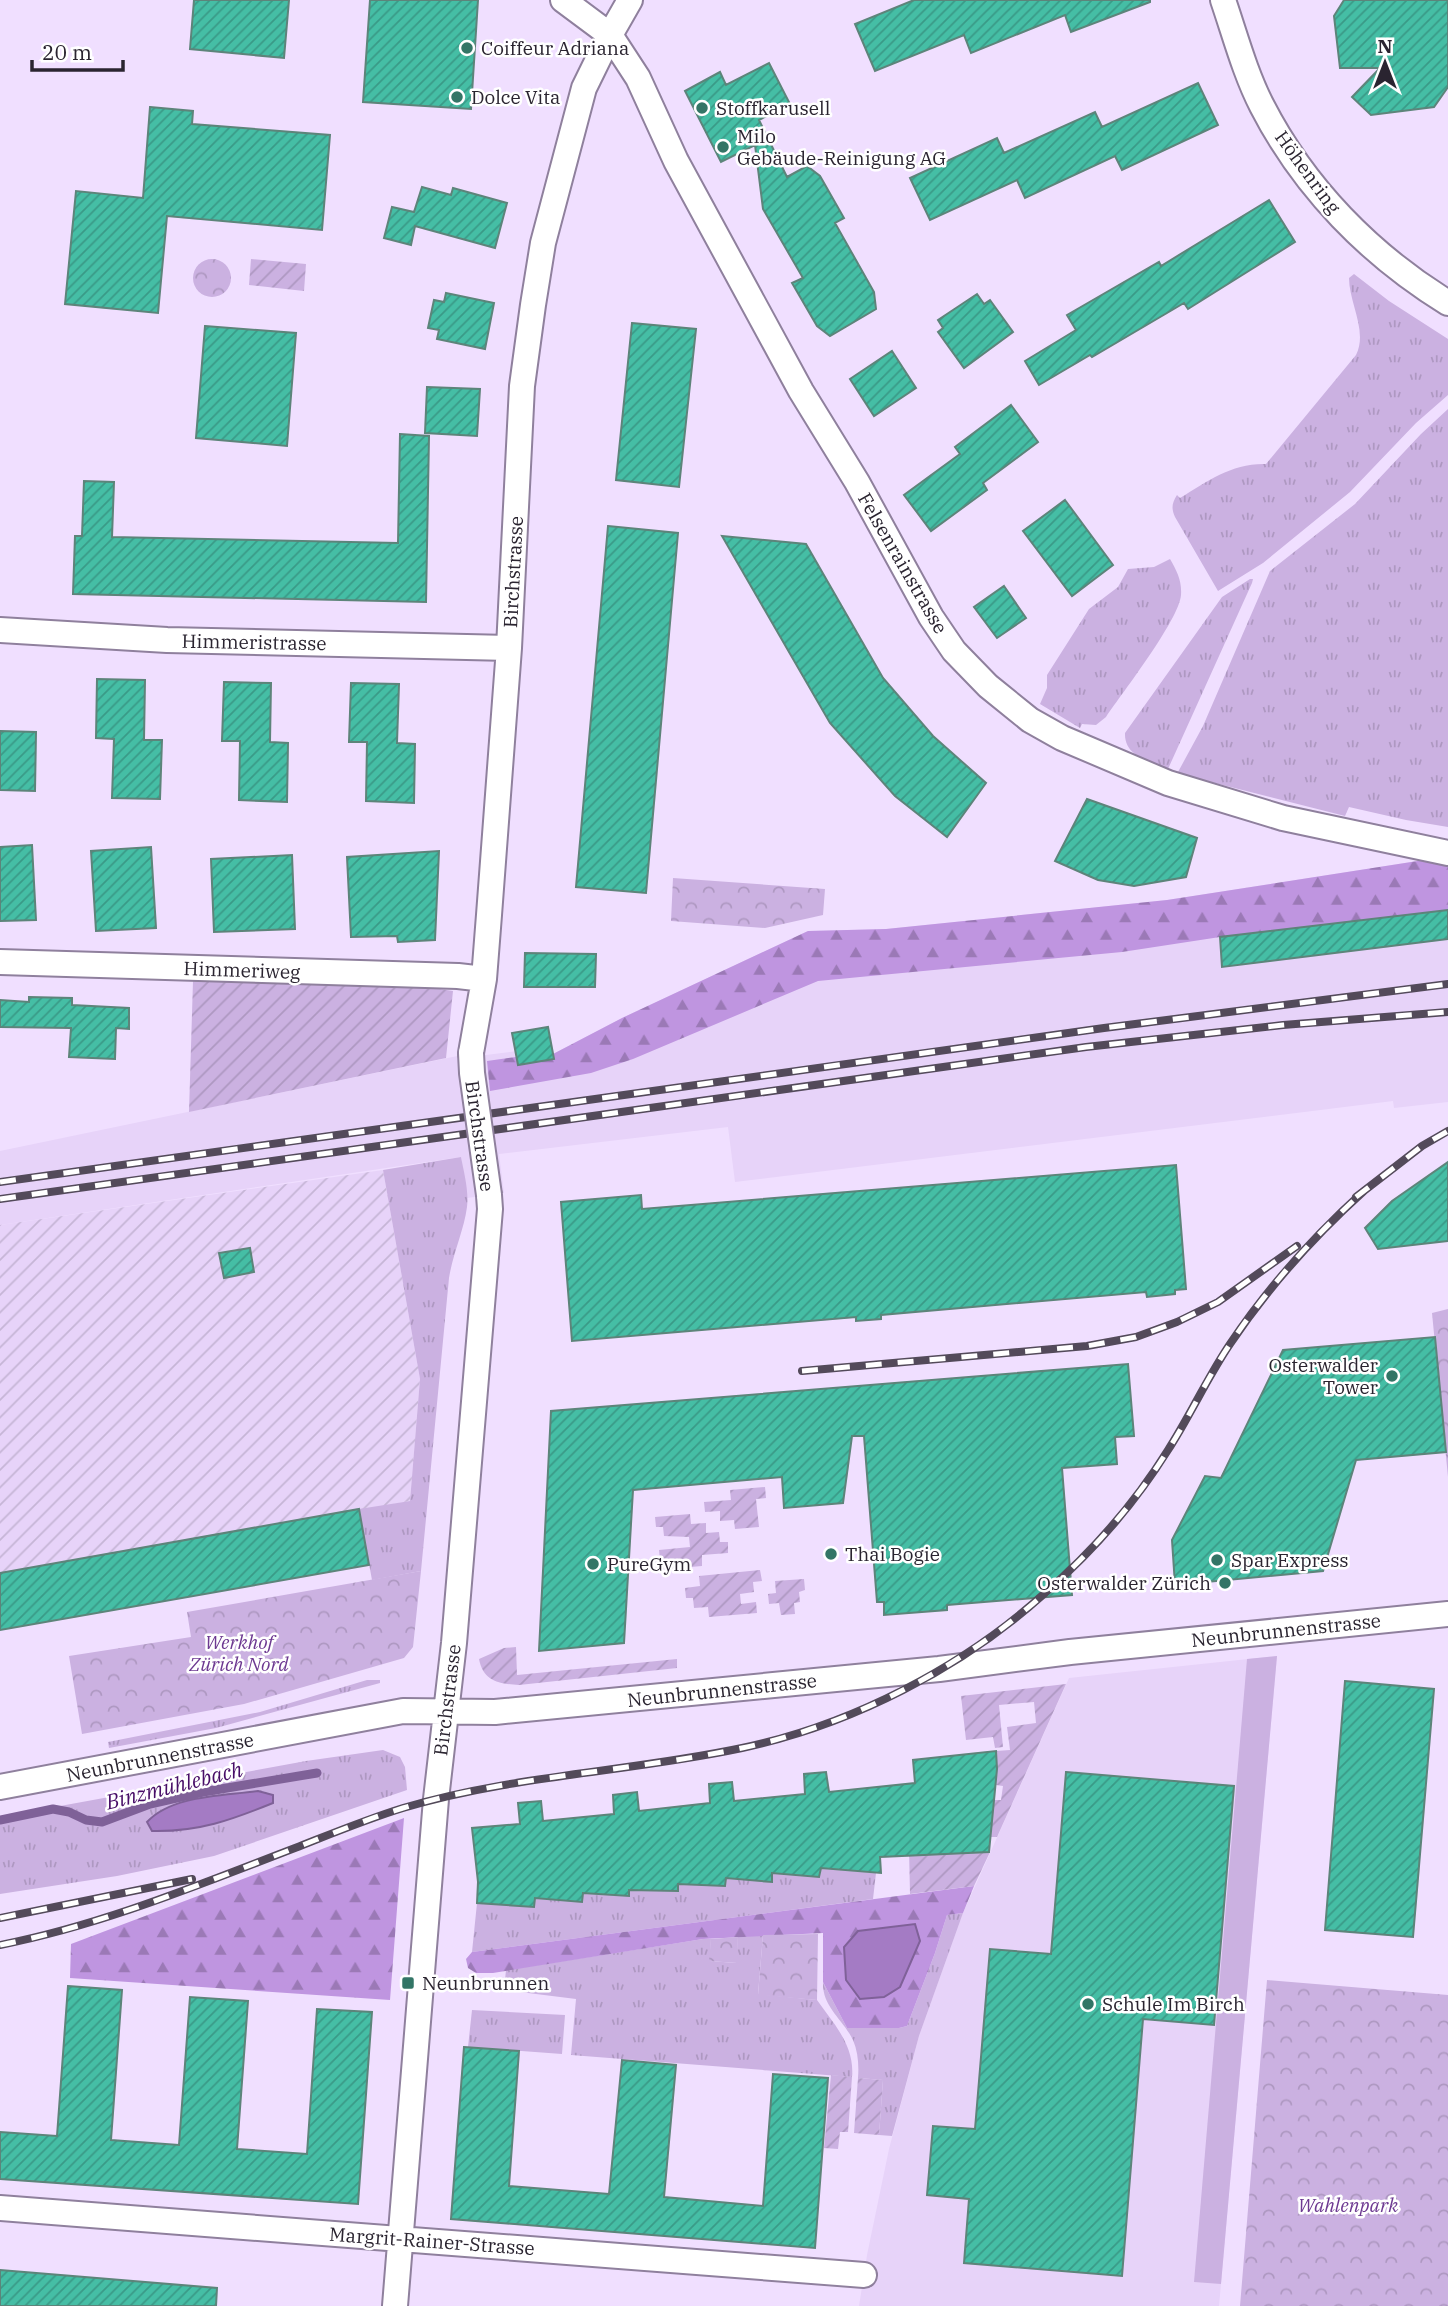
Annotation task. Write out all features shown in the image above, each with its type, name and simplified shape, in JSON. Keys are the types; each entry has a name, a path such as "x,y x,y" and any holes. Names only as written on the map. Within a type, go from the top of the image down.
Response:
{"street":[{"path":"563,0 610,35 630,0"},
{"name":"Höhenring","path":"1223,0 1247,73 1262,106 1308,176 1351,229 1386,260 1448,303"},
{"name":"Birchstrasse","path":"395,2306 436,1799 454,1643 490,1209 471,1053 484,979 509,648 522,386 543,243 584,88 610,35"},
{"name":"Felsenrainstrasse","path":"610,35 638,78 676,161 800,391 857,482 931,617 954,651 988,686 1030,720 1062,737 1168,783 1283,818 1448,853"},
{"name":"Himmeristrasse","path":"0,631 167,640 509,648"},
{"name":"Himmeriweg","path":"0,962 484,979"},
{"name":"Neunbrunnenstrasse","path":"0,1787 402,1711 495,1712 939,1669 1083,1651 1448,1614"},
{"name":"Margrit-Rainer-Strasse","path":"0,2208 864,2275"}],"shaded area":[{"path":"1424,860 1448,864 1448,1102 1394,1108 1393,1101 735,1182 728,1127 499,1154 504,1193 467,1198 461,1157 0,1225 0,1151 467,1054 486,1055 517,1051 553,1054 622,1018 808,931 886,929 1167,900"},
{"path":"383,1170 420,1379 410,1501 360,1510 369,1565 0,1630 0,1225"},
{"name":"Schule Im Birch","path":"1277,1656 1219,2306 859,2306 889,2149 919,2036 963,1913 1069,1678"},
{"path":"258,1791 273,1795 273,1803 214,1824 152,1831 147,1822 170,1806 184,1802"},
{"path":"915,1924 920,1941 900,1987 884,1997 860,1999 846,1980 844,1947 858,1931"}],"green space":[{"path":"212,259 226,264 231,278 226,292 212,297 198,292 193,278 198,264"},
{"path":"251,259 306,264 304,291 249,285"},
{"path":"1354,274 1389,301 1448,339 1448,395 1416,423 1350,492 1263,563 1218,591 1175,517 1174,501 1177,495 1180,498 1231,470 1266,464 1356,355 1360,336 1349,278"},
{"path":"1448,409 1448,827 1349,807 1345,816 1178,772 1203,726 1270,571 1355,504"},
{"path":"1170,559 1181,585 1178,606 1161,638 1106,717 1096,725 1082,724 1080,728 1040,704 1047,688 1047,675 1089,609 1118,587 1128,569 1154,567"},
{"path":"1253,579 1252,583 1168,769 1139,757 1129,748 1125,733 1222,597"},
{"path":"1424,860 1448,864 1448,910 1220,937 1122,952 818,981 633,1059 591,1073 490,1091 487,1061 516,1057 518,1065 553,1059 553,1054 622,1018 808,931 886,929 1167,900"},
{"path":"673,878 825,889 823,915 765,928 671,921"},
{"path":"193,981 434,988 453,991 446,1058 189,1112"},
{"path":"461,1157 467,1188 467,1207 449,1278 421,1571 372,1580 359,1509 410,1501 420,1379 383,1170"},
{"path":"1448,1309 1448,1477 1432,1313"},
{"path":"765,1487 766,1498 756,1499 759,1527 735,1529 734,1520 720,1521 720,1511 705,1512 704,1502 731,1500 730,1490"},
{"path":"690,1514 691,1524 706,1523 706,1533 719,1532 720,1542 728,1542 728,1553 702,1555 702,1566 656,1570 655,1561 660,1560 659,1550 690,1547 689,1537 664,1536 663,1527 656,1527 655,1517"},
{"path":"760,1570 762,1581 753,1582 754,1592 740,1594 741,1604 756,1602 757,1613 709,1617 708,1607 694,1608 693,1598 686,1598 685,1588 700,1586 699,1576"},
{"name":"Werkhof Zürich Nord","path":"421,1571 413,1647 404,1658 244,1704 82,1734 69,1656 191,1637 187,1612"},
{"path":"804,1579 805,1590 799,1592 800,1602 794,1603 795,1614 781,1615 779,1603 769,1604 768,1594 776,1593 775,1581"},
{"path":"516,1647 517,1675 677,1659 677,1668 519,1685 505,1684 488,1677 479,1659 504,1648"},
{"path":"1277,1656 1221,2284 1194,2282 1247,1659"},
{"path":"367,1680 380,1680 380,1683 216,1728 109,1748 108,1742 260,1712"},
{"path":"1066,1684 997,1837 991,1837 994,1800 1001,1800 1003,1786 996,1785 996,1751 1010,1750 1007,1727 1036,1723 1034,1702 999,1705 1003,1747 995,1748 993,1737 966,1740 961,1696"},
{"path":"383,1750 400,1757 405,1767 407,1790 214,1856 117,1876 0,1894 0,1817 306,1761"},
{"path":"404,1818 390,2000 70,1978 71,1944"},
{"path":"909,1849 922,1855 990,1852 974,1886 910,1894"},
{"path":"821,1868 876,1873 873,1899 472,1952 477,1903 534,1907 535,1898 582,1902 583,1893 628,1896 629,1890 677,1891 678,1884 724,1886 726,1878 772,1882 772,1873 819,1877"},
{"path":"974,1886 963,1913 947,1915 907,2026 899,2028 847,2028 823,1982 823,1933 703,1939 493,1973 476,1973 468,1968 466,1959 472,1952"},
{"path":"963,1913 919,2036 892,2136 879,2135 883,2080 858,2078 855,2045 829,2006 823,1982 847,2028 907,2026 947,1915"},
{"path":"818,1934 817,2000 758,1995 763,1935"},
{"path":"763,1935 758,1994 817,2000 847,2045 852,2077 571,2055 576,1999 504,1990 506,1970 703,1939 711,1939 710,1961 736,1963 738,1937"},
{"path":"738,1937 737,1963 709,1961 711,1939"},
{"name":"Wahlenpark","path":"1267,1980 1448,1995 1448,2306 1240,2306"},
{"path":"472,2010 565,2015 562,2054 468,2047"},
{"path":"831,2075 852,2077 848,2132 840,2132 838,2149 824,2148"},
{"path":"858,2078 883,2080 879,2135 854,2133"}],"building":[{"path":"194,0 289,0 284,58 190,49"},
{"path":"370,0 478,0 471,109 363,102"},
{"path":"914,0 1150,2 1071,32 1065,15 971,53 964,35 875,71 855,24"},
{"path":"1344,0 1448,0 1448,87 1434,107 1371,115 1352,97 1380,68 1340,68 1334,16"},
{"path":"769,63 790,104 759,120 787,177 807,166 820,176 844,218 835,223 874,292 876,309 830,336 817,326 792,283 803,278 763,209 755,145 721,162 685,91 720,72 726,85"},
{"path":"1198,83 1218,125 1122,170 1115,156 1025,198 1017,180 930,220 910,178 997,138 1004,153 1095,112 1102,127"},
{"path":"150,107 193,111 192,124 330,135 322,230 167,216 158,313 65,304 76,191 143,198"},
{"path":"422,187 451,195 453,188 507,203 495,248 415,226 411,245 384,238 392,207 414,212"},
{"path":"1269,200 1295,242 1188,309 1184,303 1039,385 1025,361 1076,330 1067,315 1159,262 1161,266"},
{"path":"446,293 494,303 485,349 437,339 439,330 428,328 434,300 444,302"},
{"path":"977,294 984,304 990,300 1013,332 964,368 938,332 943,328 938,320"},
{"path":"632,323 696,329 679,487 616,480"},
{"path":"205,326 296,333 287,446 196,438"},
{"path":"892,351 916,388 874,416 850,379"},
{"path":"427,387 480,389 477,436 425,433"},
{"path":"1011,405 1038,442 983,483 987,490 931,531 904,495 960,454 955,447"},
{"path":"400,434 429,436 426,602 73,594 75,536 82,536 84,481 114,482 112,537 398,543"},
{"path":"1065,500 1113,565 1072,596 1023,531"},
{"path":"608,526 678,533 646,893 576,887"},
{"path":"722,536 806,544 883,678 933,736 986,783 947,837 895,796 830,723"},
{"path":"1004,586 1026,618 997,638 974,607"},
{"path":"97,679 145,680 144,740 162,740 160,799 112,798 114,739 96,738"},
{"path":"224,682 271,683 270,742 288,743 287,802 239,800 240,741 222,741"},
{"path":"351,683 399,684 397,743 415,744 414,803 366,801 367,742 349,742"},
{"path":"0,731 36,732 35,791 0,790"},
{"path":"1087,799 1197,838 1186,877 1134,886 1098,880 1055,861"},
{"path":"32,845 36,920 0,921 0,847"},
{"path":"151,847 156,928 96,931 91,851"},
{"path":"439,851 435,940 398,942 397,936 351,937 347,857"},
{"path":"292,855 295,929 214,932 211,859"},
{"path":"1448,910 1448,939 1222,967 1220,937"},
{"path":"525,953 596,954 595,987 524,987"},
{"path":"29,997 72,998 72,1005 129,1008 129,1029 116,1028 115,1059 69,1057 71,1028 0,1027 0,1000 29,1002"},
{"path":"548,1027 554,1059 518,1065 512,1033"},
{"path":"1448,1162 1448,1241 1378,1249 1365,1228 1392,1201"},
{"path":"1176,1165 1186,1289 1175,1290 1175,1294 1147,1297 1146,1292 881,1315 881,1319 856,1321 856,1317 572,1341 561,1202 641,1195 642,1209"},
{"path":"250,1248 254,1272 224,1278 219,1253"},
{"path":"1435,1337 1446,1452 1356,1460 1323,1571 1175,1585 1172,1540 1205,1476 1221,1478 1283,1350"},
{"path":"1128,1364 1134,1436 1115,1437 1117,1464 1062,1468 1072,1595 947,1605 947,1610 884,1615 884,1602 877,1602 864,1436 852,1436 843,1503 784,1508 782,1477 633,1490 624,1643 539,1651 551,1411"},
{"path":"359,1509 369,1565 0,1630 0,1573"},
{"path":"1345,1681 1434,1689 1413,1937 1325,1930"},
{"path":"996,1751 997,1769 989,1852 880,1857 881,1873 821,1868 819,1877 772,1873 772,1882 726,1878 725,1886 678,1884 678,1891 629,1890 629,1896 583,1893 582,1902 535,1898 534,1907 477,1903 478,1882 472,1828 520,1824 518,1803 541,1801 543,1821 614,1814 613,1795 637,1792 639,1811 710,1803 709,1784 732,1782 734,1801 805,1794 804,1774 826,1772 829,1792 915,1783 913,1760"},
{"path":"1066,1772 1234,1786 1214,2025 1143,2019 1122,2276 964,2263 969,2199 927,2195 933,2126 975,2129 990,1949 1051,1954"},
{"path":"68,1986 122,1990 111,2140 179,2145 190,1997 248,2001 237,2149 307,2154 317,2009 372,2012 358,2204 0,2179 0,2132 57,2136"},
{"path":"464,2047 519,2051 509,2186 609,2194 622,2060 676,2065 664,2197 763,2206 773,2074 828,2078 815,2248 451,2219"},
{"path":"0,2270 217,2288 216,2306 0,2306"}],"waterway":[{"name":"Binzmühlebach","path":"0,1820 53,1809 69,1812 86,1820 102,1822 150,1804 203,1792 317,1773"}],"railway":[{"path":"0,1182 1104,1028 1448,984"},
{"path":"0,1199 1086,1047 1283,1025 1448,1012"},
{"path":"1356,1197 1422,1146 1448,1131"},
{"path":"0,1945 113,1915 403,1808 487,1788 700,1756 783,1738 864,1709 941,1669 1013,1620 1062,1577 1112,1526 1155,1470 1222,1357 1260,1302 1309,1244 1364,1191"},
{"path":"802,1371 1087,1346 1136,1337 1177,1322 1218,1302 1297,1246"},
{"path":"0,1918 192,1879"}],"place":[{"name":"Coiffeur Adriana","path":"467,48"},
{"name":"Dolce Vita","path":"457,97"},
{"name":"Stoffkarusell","path":"702,108"},
{"name":"Milo Gebäude-Reinigung AG","path":"723,147"},
{"name":"Osterwalder Tower","path":"1392,1376"},
{"name":"Thai Bogie","path":"831,1554"},
{"name":"Spar Express","path":"1217,1560"},
{"name":"PureGym","path":"593,1564"},
{"name":"Osterwalder Zürich","path":"1225,1583"},
{"name":"Neunbrunnen","path":"408,1983"},
{"name":"Schule Im Birch","path":"1088,2004"}]}
